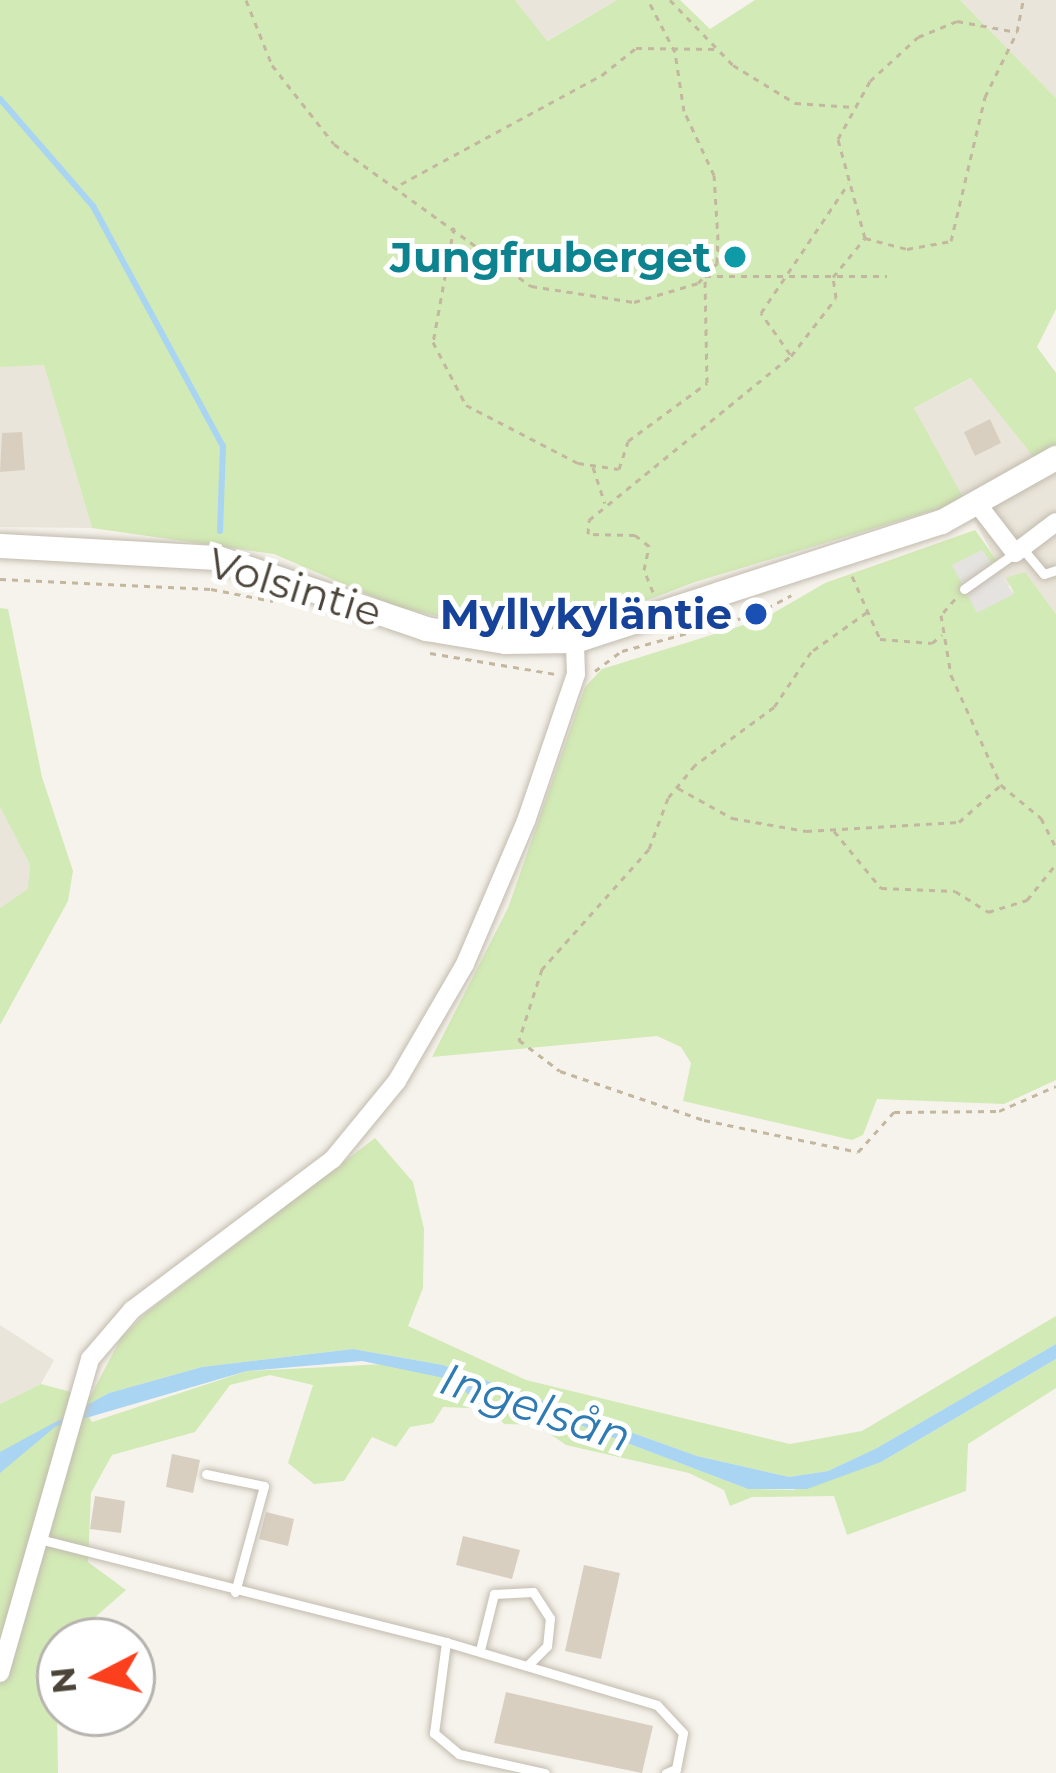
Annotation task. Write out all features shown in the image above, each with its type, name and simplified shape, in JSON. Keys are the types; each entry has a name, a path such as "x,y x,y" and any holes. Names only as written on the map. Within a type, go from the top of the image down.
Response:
{"street":[{"name":"Volsintie","path":"0,546 218,558 425,629 505,642 575,640 979,506 1056,458"},
{"path":"979,506 1018,550 1056,523"},
{"path":"0,1673 90,1359 122,1319 333,1159 397,1081 489,912 576,674 575,640"}],"lane":[{"path":"964,589 1002,570 1018,550 1044,574 1056,570"},
{"path":"206,1474 263,1486 235,1592"},
{"path":"39,1539 480,1650 657,1705 683,1733 676,1769 666,1773"},
{"path":"480,1650 494,1594 533,1592 550,1618 547,1646 527,1666"},
{"path":"446,1642 434,1732 459,1754 545,1773"}],"path":[{"path":"246,0 272,65 334,144 455,225 531,286 634,302 705,276 887,276"},
{"path":"455,225 434,342 466,405 506,432 592,465 619,469 628,441 707,383 705,276 717,263 714,175 684,111 675,52 648,0"},
{"path":"670,0 717,49 795,103 856,107"},
{"path":"866,238 907,249 951,242 985,98 1017,32 1023,0"},
{"path":"866,238 838,139 870,81 918,37 957,21 1017,32"},
{"path":"399,185 602,75 636,48 717,49"},
{"path":"791,356 761,313 789,278 850,181"},
{"path":"656,602 644,570 650,547 635,535 588,534 589,520 791,356 836,298 833,277 866,238"},
{"path":"592,465 606,506"},
{"path":"848,569 880,639 932,643 944,633"},
{"path":"0,579 211,589 277,602"},
{"path":"964,589 941,614 951,675 1001,785 1041,818 1056,848"},
{"path":"867,612 811,652 774,707 677,787 649,849 542,969 519,1040 560,1071 704,1120 858,1152 894,1112 999,1112 1056,1086"},
{"path":"422,652 576,674"},
{"path":"677,787 732,818 833,830 959,822 1001,785"},
{"path":"833,830 881,888 956,891 988,912 1027,899 1056,863"}],"shaded area":[{"path":"515,0 617,0 546,41"},
{"path":"960,0 1056,0 1056,98"},
{"path":"44,364 92,528 0,527 0,367"},
{"path":"972,378 1035,459 1056,444 1056,614 1025,572 977,613 997,562 914,408"},
{"path":"982,550 1014,594 977,613 952,565"},
{"path":"0,807 30,865 29,889 0,908"},
{"path":"0,1325 54,1360 41,1384 0,1404"}],"green space":[{"path":"0,0 515,0 547,41 617,0 680,0 710,29 755,0 960,0 1056,98 1056,309 1037,347 1056,373 1056,444 1035,459 971,378 914,408 965,501 695,582 577,627 514,633 397,607 274,554 92,528 44,365 0,367"},
{"path":"975,530 998,562 952,566 1014,593 1006,578 1025,572 1056,614 1056,1080 1004,1104 877,1099 863,1135 852,1140 683,1101 691,1063 681,1047 657,1036 432,1057 508,908 585,687 602,669 763,619 825,583"},
{"path":"0,608 8,609 42,777 73,871 68,901 0,1025 0,908 28,889 30,865 0,807"},
{"path":"375,1138 413,1182 424,1229 423,1288 408,1326 526,1380 790,1444 862,1431 1056,1316 1056,1344 877,1448 828,1471 789,1477 697,1456 443,1365 353,1349 202,1367 109,1393 83,1407 92,1422 247,1371 385,1364 454,1380 475,1396 498,1394 748,1489 793,1490 881,1462 1056,1359 1056,1388 968,1444 966,1491 847,1535 834,1496 752,1497 730,1506 724,1490 689,1473 566,1445 537,1425 504,1424 492,1409 443,1407 433,1423 410,1427 396,1447 372,1437 344,1481 314,1484 288,1463 313,1385 270,1375 230,1385 195,1432 112,1455 91,1493 88,1562 126,1590 95,1617 36,1617 36,1737 57,1737 58,1773 0,1773 0,1404 41,1384 90,1397 121,1338 146,1313"}],"water":[{"name":"Ingelsån","path":"1056,1344 1056,1359 881,1462 807,1489 748,1489 498,1394 469,1395 454,1380 362,1361 247,1371 55,1427 0,1473 0,1452 109,1393 202,1367 353,1349 443,1365 697,1456 789,1477 828,1471 877,1448"}],"building":[{"path":"990,419 1001,443 975,456 964,432"},
{"path":"22,432 25,470 0,472 2,433"},
{"path":"172,1454 200,1460 193,1493 166,1487"},
{"path":"95,1496 125,1501 121,1533 90,1529"},
{"path":"266,1512 294,1519 288,1546 259,1539"},
{"path":"463,1536 520,1550 512,1579 456,1565"},
{"path":"584,1565 620,1573 601,1659 565,1651"},
{"path":"506,1692 653,1726 642,1773 494,1743"}],"waterway":[{"path":"0,99 93,206 223,446 220,531"}],"place":[{"name":"Jungfruberget","path":"735,257"},
{"name":"Myllykyläntie","path":"756,614"}]}
